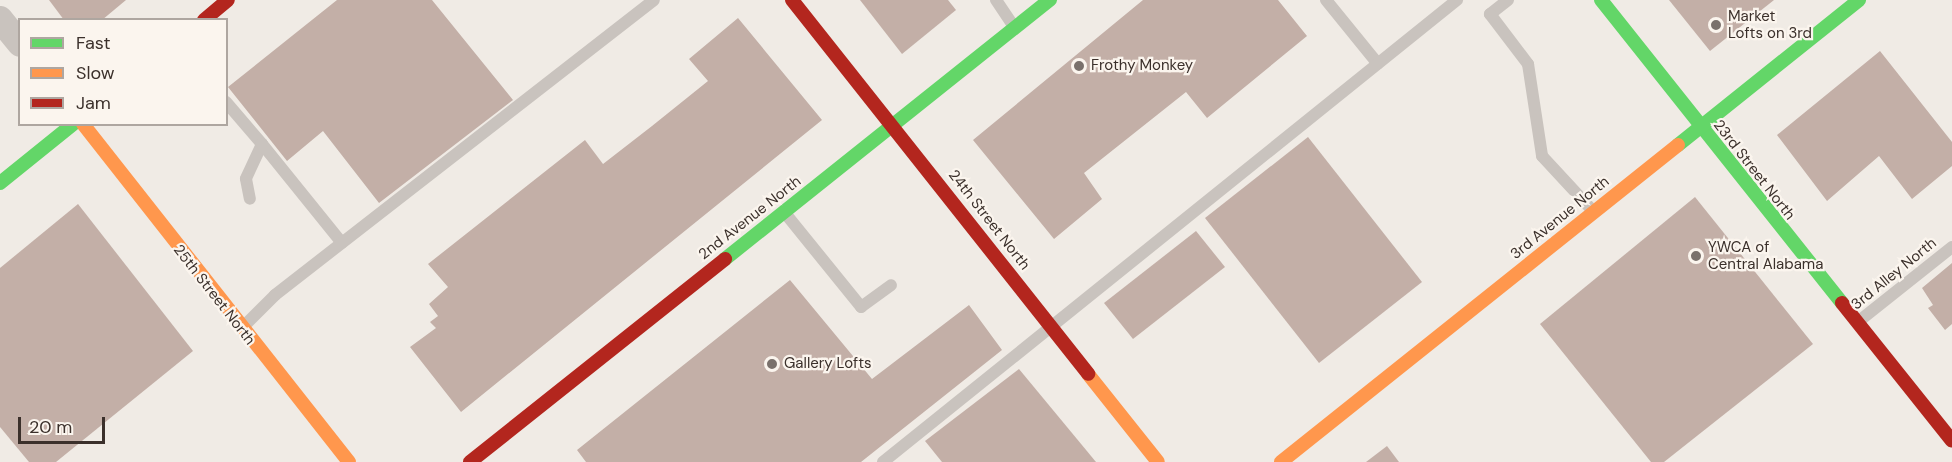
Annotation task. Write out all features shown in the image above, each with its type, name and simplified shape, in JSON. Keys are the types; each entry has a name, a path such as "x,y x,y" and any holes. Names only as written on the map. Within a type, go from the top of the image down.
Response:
{"main road":[{"path":"206,18 228,0"},
{"name":"24th Street North","path":"792,0 1158,462"},
{"name":"2nd Avenue North","path":"470,462 1050,0"},
{"name":"23rd Street North","path":"1601,0 1855,324 1952,441"},
{"name":"3rd Avenue North","path":"1281,462 1859,0"},
{"path":"0,183 71,126"},
{"name":"25th Street North","path":"84,126 240,329 349,462"}],"street":[{"path":"0,19 18,42"}],"lane":[{"path":"240,329 305,267 342,243 554,71 654,0"},
{"path":"996,0 1015,28"},
{"path":"1326,0 1378,64"},
{"path":"883,462 1456,0"},
{"path":"1508,0 1490,14 1528,64 1542,156 1594,212"},
{"path":"228,104 342,243"},
{"path":"250,199 246,179 262,144"},
{"path":"784,212 861,307 891,285"},
{"name":"3rd Alley North","path":"1855,324 1952,247"}],"building":[{"path":"49,0 126,0 104,18 62,18"},
{"path":"337,0 432,0 513,100 379,203 323,131 287,161 228,87"},
{"path":"860,0 948,0 956,10 902,54"},
{"path":"1143,0 1278,0 1307,36 1207,118 1186,92 1084,173 1102,199 1054,239 973,140"},
{"name":"Market Lofts on 3rd","path":"1669,0 1774,0 1710,51"},
{"path":"738,18 822,120 461,412 410,347 436,328 430,322 438,316 429,304 448,287 428,264 585,140 603,164 652,126 708,81 689,59"},
{"path":"1880,51 1952,142 1952,166 1912,199 1879,156 1827,201 1777,135"},
{"path":"1308,137 1422,282 1319,363 1205,218"},
{"path":"1695,197 1813,344 1664,462 1651,462 1540,324"},
{"path":"78,204 193,351 56,462 29,462 0,427 0,268"},
{"path":"1196,231 1225,267 1133,339 1104,303"},
{"path":"1952,263 1952,324 1945,330 1928,308 1933,305 1922,288"},
{"name":"Gallery Lofts","path":"790,280 872,379 969,305 1002,350 861,462 586,462 577,450"},
{"path":"1019,369 1096,462 942,462 925,441"},
{"path":"1387,446 1399,462 1366,462"}],"traffic: fast":[{"path":"725,259 1050,0"},
{"path":"1601,0 1842,303"},
{"path":"1678,145 1859,0"},
{"path":"0,183 71,126"}],"traffic: slow":[{"path":"85,126 349,462"},
{"path":"1281,462 1678,145"},
{"path":"1088,374 1158,462"}],"traffic: jam":[{"path":"206,18 228,0"},
{"path":"792,0 1088,374"},
{"path":"470,462 725,259"},
{"path":"1842,303 1952,441"}],"place":[{"name":"Market Lofts on 3rd","path":"1716,25"},
{"name":"Frothy Monkey","path":"1079,66"},
{"name":"YWCA of Central Alabama","path":"1696,256"},
{"name":"Gallery Lofts","path":"772,364"}]}
